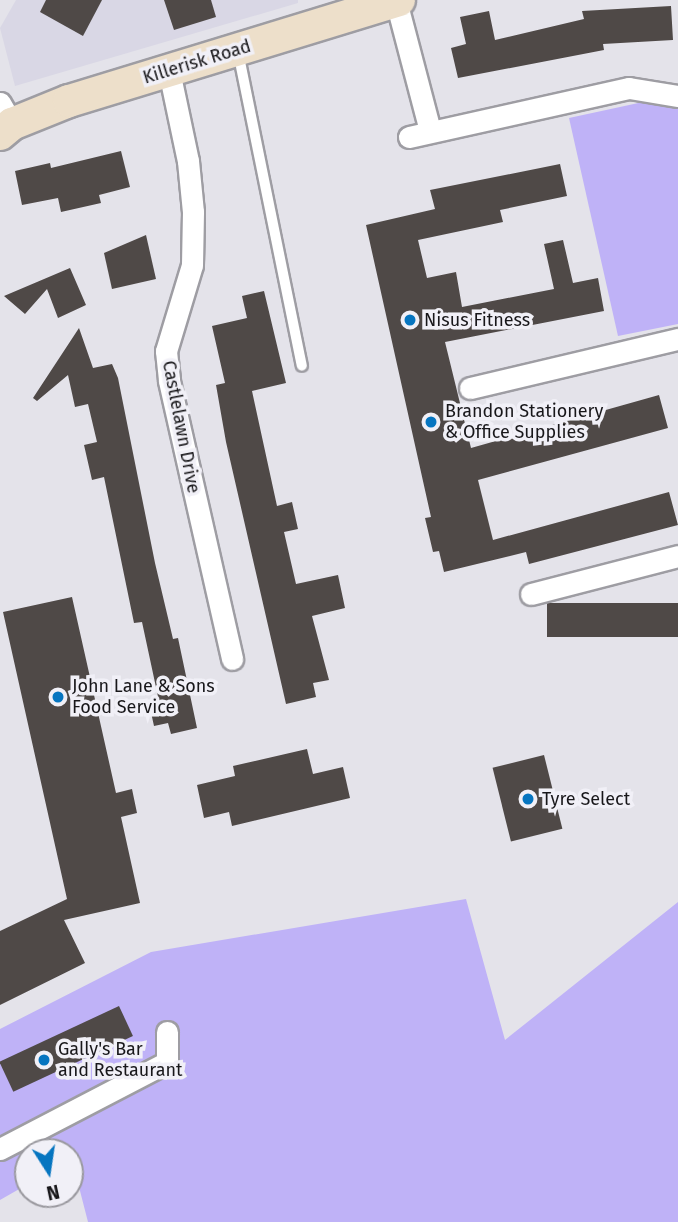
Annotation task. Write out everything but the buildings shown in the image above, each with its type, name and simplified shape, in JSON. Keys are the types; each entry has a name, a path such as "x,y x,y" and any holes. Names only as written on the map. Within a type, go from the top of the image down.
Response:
{"main road":[{"name":"Killerisk Road","path":"4,120 397,1"}],"street":[{"path":"397,1 430,131"},
{"name":"Castlelawn Drive","path":"169,71 188,161 193,212 192,265 166,351 169,381 232,659"},
{"path":"409,137 629,88 678,96"},
{"path":"470,388 678,339"},
{"path":"531,594 678,556"},
{"path":"0,1149 167,1062 167,1032"}],"lane":[{"path":"237,49 302,366"}],"shaded area":[{"path":"16,0 298,0 298,3 15,86 0,28"},
{"path":"657,99 678,104 678,324 618,336 569,118"},
{"path":"466,899 505,1040 678,902 678,1222 88,1222 84,1206 84,1138 14,1138 14,1192 0,1200 0,1029 151,952"}],"place":[{"name":"Nisus Fitness","path":"410,320"},
{"name":"Brandon Stationery & Office Supplies","path":"431,422"},
{"name":"John Lane & Sons Food Service","path":"58,697"},
{"name":"Tyre Select","path":"528,799"},
{"name":"Gally's Bar and Restaurant","path":"44,1060"}]}
